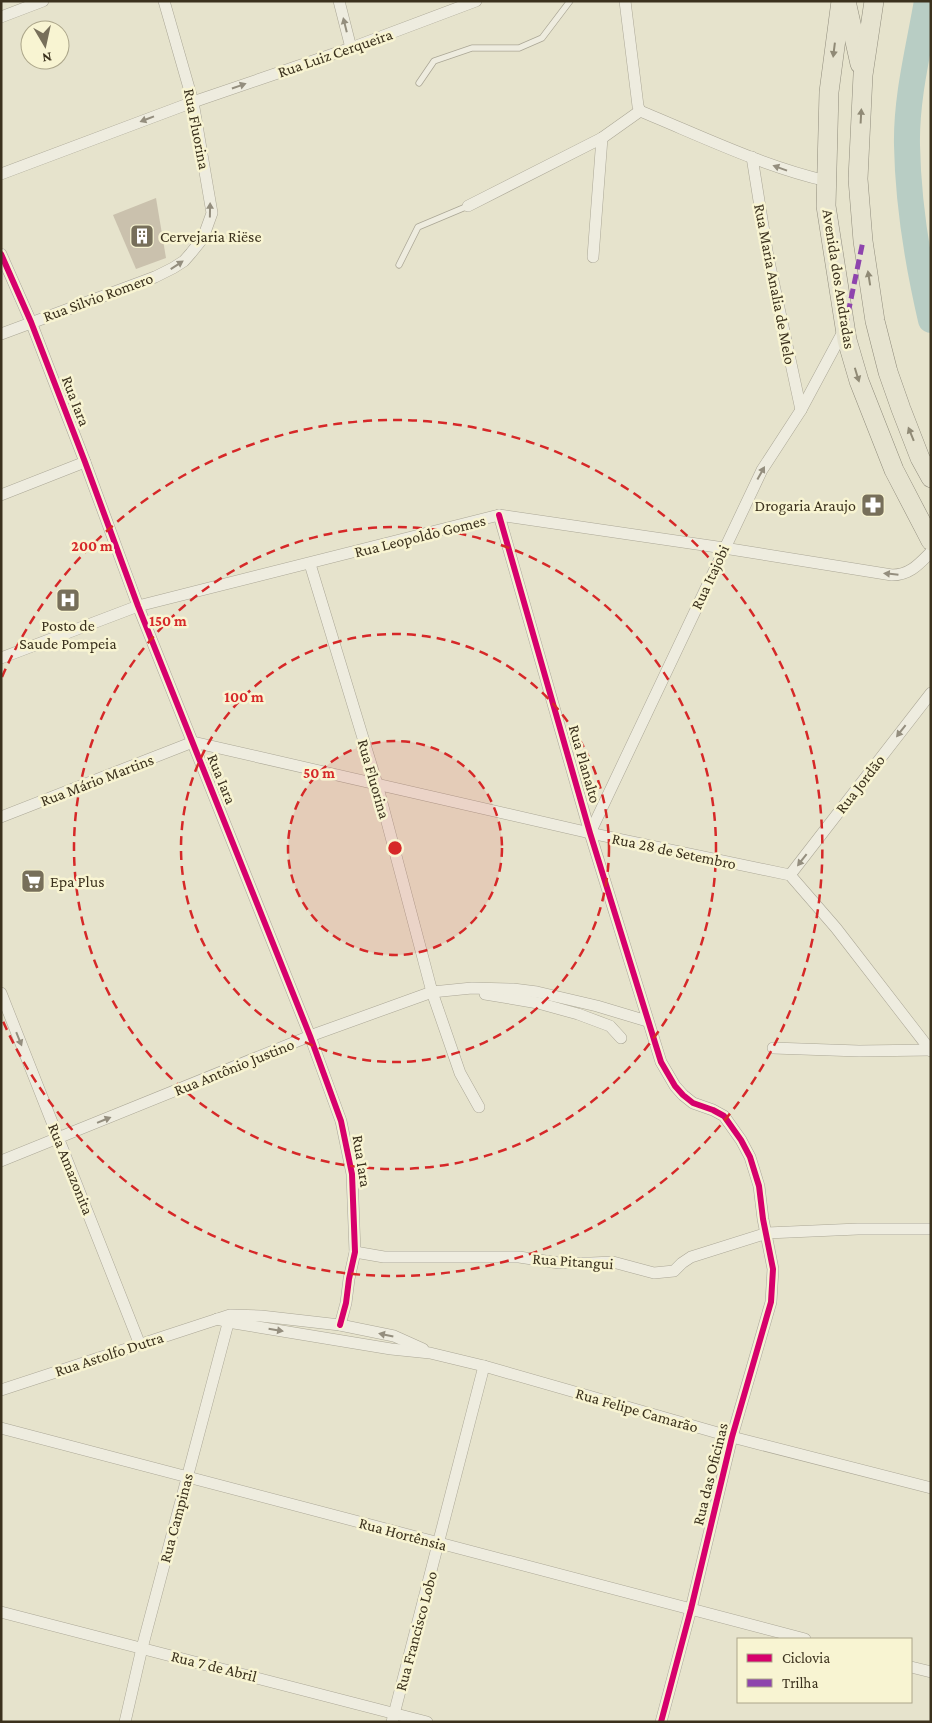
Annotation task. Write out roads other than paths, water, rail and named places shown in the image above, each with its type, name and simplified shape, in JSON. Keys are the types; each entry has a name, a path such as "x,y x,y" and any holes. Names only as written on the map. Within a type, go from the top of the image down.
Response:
{"main road":[{"name":"Avenida dos Andradas","path":"841,1 829,92 826,206 845,328 859,381 873,420 894,470 931,542"},
{"path":"846,1 862,75"},
{"name":"Avenida dos Andradas","path":"874,1 862,75 858,179 863,241 875,321 888,372 920,458 931,478"}],"street":[{"path":"1,17 43,1"},
{"name":"Rua Fluorina","path":"164,1 193,102 212,213 203,238 191,253"},
{"path":"339,1 351,48"},
{"name":"Rua Luiz Cerqueira","path":"1,174 193,102 351,48 476,1"},
{"path":"625,1 640,111 799,175 826,181"},
{"path":"468,206 602,138 640,111"},
{"path":"593,257 602,138"},
{"name":"Rua Maria Analia de Melo","path":"752,157 768,257 802,410"},
{"name":"Rua Silvio Romero","path":"1,334 155,277 174,268 191,253"},
{"name":"Rua Iara","path":"1,254 31,322 138,606 310,1036 341,1121 352,1174 355,1252 340,1325"},
{"name":"Rua Itajobi","path":"590,833 762,470 802,410 845,328"},
{"path":"1,495 85,462"},
{"name":"Rua Leopoldo Gomes","path":"1,658 138,606 499,515 892,575 902,575 912,570 931,552"},
{"name":"Rua Planalto","path":"499,515 590,833 647,1020"},
{"name":"Rua Fluorina","path":"310,564 376,784 432,992 460,1073 479,1107"},
{"name":"Rua Jordão","path":"790,875 931,692"},
{"name":"Rua 28 de Setembro","path":"192,742 590,833 790,875"},
{"name":"Rua Mário Martins","path":"1,817 192,742"},
{"path":"790,875 836,928 931,1050"},
{"name":"Rua Antônio Justino","path":"472,988 486,994 538,1003 578,1014 610,1026 621,1038"},
{"name":"Rua Antônio Justino","path":"1,1161 310,1036 432,992 472,988 513,988 597,1006 647,1020"},
{"name":"Rua Amazonita","path":"1,993 140,1345"},
{"path":"647,1020 661,1062 675,1086 693,1104 713,1110 724,1116 741,1140 750,1156 759,1186 763,1219 767,1233"},
{"path":"774,1048 859,1051 931,1050"},
{"name":"Rua Pitangui","path":"355,1252 384,1257 509,1257 559,1262 613,1262 654,1273 674,1271 691,1257 767,1233 858,1229 931,1229"},
{"name":"Rua das Oficinas","path":"661,1722 732,1437 771,1302 773,1269 767,1233"},
{"name":"Rua Felipe Camarão","path":"225,1318 261,1316 340,1325 394,1336 430,1353"},
{"name":"Rua Astolfo Dutra","path":"1,1390 225,1318"},
{"name":"Rua Felipe Camarão","path":"225,1318 391,1349 430,1353 484,1366 732,1437 931,1488"},
{"name":"Rua Campinas","path":"125,1722 225,1318"},
{"name":"Rua Francisco Lobo","path":"393,1717 440,1543 484,1366"},
{"name":"Rua Hortênsia","path":"1,1428 801,1638"},
{"name":"Rua 7 de Abril","path":"1,1612 142,1648 393,1717 426,1722"},
{"path":"912,1667 931,1672"}],"lane":[{"path":"419,84 434,61 472,48 519,48 542,38 570,1"},
{"path":"399,265 418,227 468,206"}],"waterway":[{"path":"927,1 911,91 907,145 914,233 931,320"}],"place":[{"name":"Cervejaria Riëse","path":"142,236"},
{"name":"Drogaria Araujo","path":"873,505"},
{"name":"Posto de Saude Pompeia","path":"68,600"},
{"name":"Epa Plus","path":"33,881"}]}
